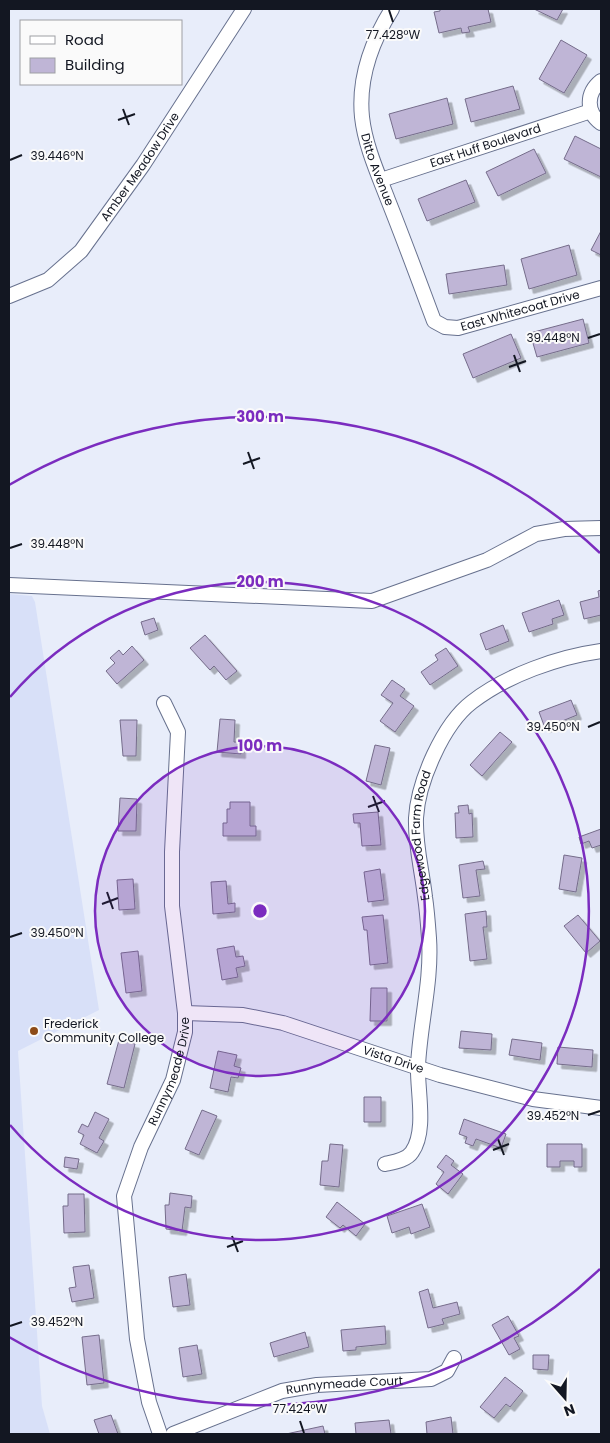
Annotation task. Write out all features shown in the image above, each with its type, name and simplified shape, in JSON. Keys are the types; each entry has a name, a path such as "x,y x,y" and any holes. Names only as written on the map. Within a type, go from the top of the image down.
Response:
{"street":[{"name":"Amber Meadow Drive","path":"9,296 48,280 81,251 142,165 244,9"},
{"name":"Ditto Avenue","path":"392,9 372,45 365,71 362,115 365,131 381,180 434,321 440,326"},
{"path":"601,81 591,93 591,111 601,123"},
{"name":"East Huff Boulevard","path":"381,180 591,111"},
{"name":"East Whitecoat Drive","path":"440,326 458,328 601,288"},
{"path":"9,585 372,601 487,560 536,534 564,529 601,528"},
{"name":"Edgewood Farm Road","path":"385,1164 400,1160 412,1152 419,1132 418,1066 428,987 429,941 426,898 416,847 416,817 423,781 452,725 471,703 495,686 543,666 601,651"},
{"name":"Runnymeade Drive","path":"160,1434 150,1402 137,1339 124,1196 129,1176 141,1147 173,1080 185,1032 185,1013 172,906 172,852 178,732 164,703"},
{"name":"Vista Drive","path":"185,1013 243,1015 283,1023 418,1066 440,1075 533,1100 601,1108"},
{"name":"Runnymeade Court","path":"173,1434 282,1391 317,1385 431,1379 447,1370 454,1358"}],"shaded area":[{"name":"Frederick Community College","path":"9,594 32,596 35,602 99,1010 18,1051 42,1406 50,1434 9,1434"}],"building":[{"path":"440,9 488,9 491,22 468,27 470,32 462,33 461,28 439,33 434,12 440,11"},
{"path":"534,9 563,9 557,20"},
{"path":"561,40 587,55 564,93 539,79"},
{"path":"513,86 520,109 471,122 465,99"},
{"path":"447,98 453,124 396,139 389,114"},
{"path":"575,136 601,149 601,177 564,159"},
{"path":"534,149 546,173 498,196 486,172"},
{"path":"466,180 475,202 427,221 418,199"},
{"path":"601,231 601,255 591,250"},
{"path":"569,245 577,275 529,289 521,259"},
{"path":"504,265 507,285 449,294 446,274"},
{"path":"583,319 589,343 537,357 530,333"},
{"path":"511,334 521,358 473,378 463,354"},
{"path":"601,590 601,615 584,619 580,602 599,597 598,591"},
{"path":"559,600 564,615 552,619 553,624 529,632 522,613"},
{"path":"154,618 158,630 145,635 141,622"},
{"path":"503,625 509,641 486,650 480,634"},
{"path":"205,635 237,671 226,680 214,666 210,670 190,648"},
{"path":"132,646 144,660 117,684 106,671 115,663 110,658 119,650 123,655"},
{"path":"446,648 458,666 430,685 421,672 438,660 435,655"},
{"path":"392,680 405,689 400,696 414,706 395,732 380,721 393,703 381,695"},
{"path":"571,700 577,715 545,728 539,712"},
{"path":"220,719 235,720 234,742 241,742 241,754 217,752"},
{"path":"120,720 137,720 136,756 123,756"},
{"path":"500,732 512,742 482,776 470,765"},
{"path":"375,745 390,748 381,785 366,781"},
{"path":"120,798 137,799 136,831 118,831"},
{"path":"230,802 250,802 250,826 256,826 256,836 223,836 223,823 227,823 227,809 230,809"},
{"path":"468,805 469,814 472,813 473,837 456,838 455,813 459,813 458,806"},
{"path":"378,812 381,845 362,846 360,823 354,823 353,814"},
{"path":"601,829 601,845 592,848 589,841 581,844 579,837"},
{"path":"564,855 582,858 576,892 559,889"},
{"path":"483,861 485,869 476,870 480,896 463,898 459,865"},
{"path":"380,869 384,900 368,902 364,872"},
{"path":"133,879 135,909 119,910 117,880"},
{"path":"226,881 228,904 235,903 235,912 213,914 211,882"},
{"path":"486,911 487,927 483,927 487,959 470,961 465,914"},
{"path":"383,915 388,963 370,965 367,930 364,930 362,917"},
{"path":"578,915 600,941 586,953 564,926"},
{"path":"234,946 236,957 243,956 245,966 236,968 238,977 222,980 217,949"},
{"path":"138,951 142,991 126,993 121,953"},
{"path":"371,988 387,988 387,1021 370,1021"},
{"path":"461,1031 492,1034 491,1050 459,1048"},
{"path":"512,1039 542,1043 540,1060 509,1055"},
{"path":"119,1040 135,1044 124,1088 107,1084"},
{"path":"558,1047 593,1050 592,1067 557,1064"},
{"path":"218,1051 237,1055 234,1066 241,1068 238,1078 231,1077 228,1092 210,1088"},
{"path":"364,1097 381,1097 381,1122 364,1122"},
{"path":"202,1110 217,1116 199,1155 185,1149"},
{"path":"95,1112 109,1119 99,1138 104,1141 97,1153 80,1144 84,1135 78,1132 82,1124 88,1127"},
{"path":"464,1119 506,1134 501,1148 476,1139 473,1146 465,1143 467,1137 459,1134"},
{"path":"330,1144 343,1145 339,1187 320,1185 322,1161 328,1161"},
{"path":"547,1144 582,1144 582,1167 574,1167 574,1161 560,1161 560,1167 547,1167"},
{"path":"446,1155 454,1161 451,1165 463,1174 448,1194 436,1184 444,1172 437,1167"},
{"path":"65,1157 79,1159 77,1169 64,1167"},
{"path":"170,1193 192,1196 191,1208 185,1207 182,1231 166,1229 165,1205 169,1205"},
{"path":"68,1194 84,1194 85,1232 64,1233 63,1206 68,1206"},
{"path":"337,1202 365,1224 356,1236 343,1225 340,1228 326,1217"},
{"path":"422,1204 430,1227 411,1234 409,1227 392,1233 387,1216"},
{"path":"89,1265 94,1298 72,1302 69,1288 76,1287 73,1267"},
{"path":"186,1274 190,1305 173,1307 169,1277"},
{"path":"428,1289 433,1308 457,1302 460,1314 442,1319 444,1324 428,1328 419,1292"},
{"path":"508,1316 519,1336 514,1338 520,1349 509,1355 492,1325"},
{"path":"385,1326 386,1344 356,1347 356,1350 343,1351 341,1330"},
{"path":"305,1332 309,1347 274,1357 270,1343"},
{"path":"99,1335 104,1383 87,1385 82,1337"},
{"path":"197,1345 202,1374 183,1377 179,1348"},
{"path":"533,1355 549,1355 548,1370 533,1369"},
{"path":"505,1377 523,1391 510,1407 506,1404 494,1418 480,1407"},
{"path":"111,1415 118,1434 99,1434 94,1420"},
{"path":"451,1417 453,1434 427,1434 426,1422"},
{"path":"389,1420 391,1434 356,1434 355,1423"},
{"path":"323,1426 325,1434 286,1434"}],"place":[{"name":"Frederick Community College","path":"34,1031"}]}
